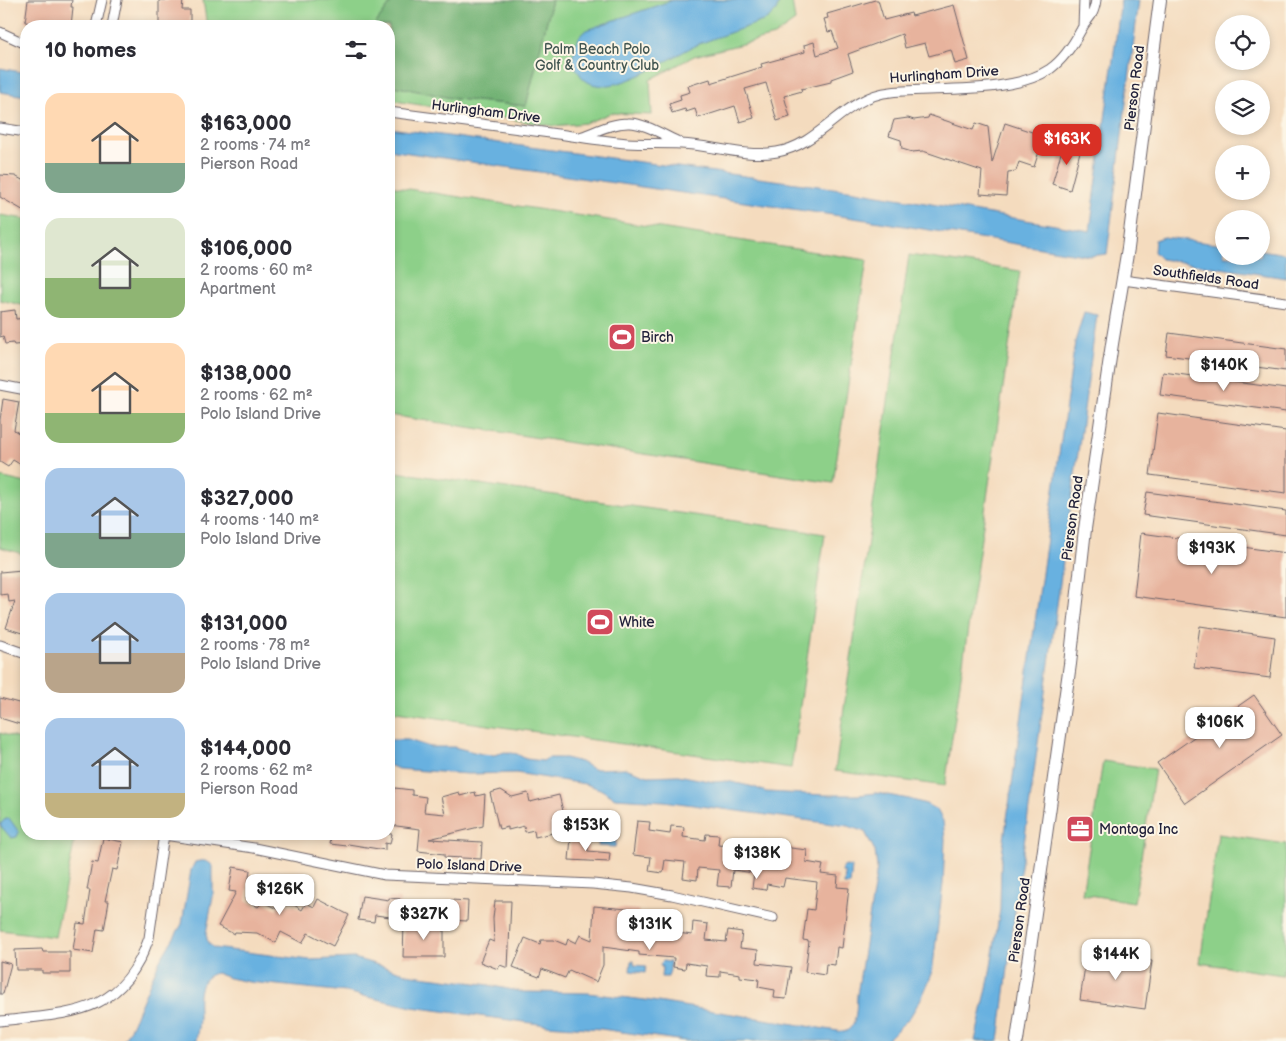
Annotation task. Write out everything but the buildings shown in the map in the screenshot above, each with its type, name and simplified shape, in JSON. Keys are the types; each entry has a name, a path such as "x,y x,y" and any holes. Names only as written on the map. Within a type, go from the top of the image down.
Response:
{"street":[{"path":"97,20 102,0"},
{"path":"113,20 117,0"},
{"name":"Hurlingham Drive","path":"1083,27 1084,0"},
{"name":"Hurlingham Drive","path":"395,113 625,143 682,144 758,154 778,152 793,148 810,139 863,100 880,93 964,89 997,85 1032,78 1049,70 1074,44 1083,27 1094,13 1096,0"},
{"name":"Pierson Road","path":"1017,1041 1070,664 1085,530 1123,280 1160,0"},
{"path":"0,32 20,41"},
{"name":"Hurlingham Drive","path":"580,137 611,126 629,123 650,129 682,144"},
{"path":"0,128 20,131"},
{"name":"Southfields Road","path":"1123,280 1286,302"},
{"path":"0,385 20,389"},
{"path":"0,645 20,652"},
{"path":"0,1021 69,1014 100,1002 126,982 144,954 149,938 163,840"},
{"name":"Polo Island Drive","path":"203,840 254,848 385,875 593,884 632,888 773,918"}],"green space":[{"path":"203,0 393,0 378,20 206,20"},
{"path":"393,0 552,0 526,106 456,99 395,86 395,20 378,20"},
{"name":"Palm Beach Polo Golf & Country Club","path":"552,0 792,0 795,21 774,36 694,56 650,80 652,115 611,113 586,123 553,126 395,101 395,86 456,99 526,106"},
{"name":"Birch","path":"395,187 867,260 833,483 395,416"},
{"path":"0,215 20,218 20,305 0,300"},
{"path":"909,255 1020,271 945,786 835,771"},
{"name":"White","path":"395,472 825,534 791,768 395,712"},
{"path":"0,477 20,482 20,553 0,547"},
{"path":"0,733 20,739 20,840 75,840 55,937 0,930"},
{"path":"1103,761 1155,769 1134,902 1082,894"},
{"path":"1218,834 1286,844 1286,956 1283,975 1200,963"}],"water":[{"path":"673,0 780,0 776,11 768,19 699,44 620,83 603,85 589,83 579,73 574,65 573,58 577,41 586,30"},
{"path":"1121,0 1139,0 1107,254 1090,256 874,221 395,151 395,129 855,191 1090,231"},
{"path":"0,68 20,72 20,95 0,92"},
{"path":"1164,237 1215,244 1215,265 1270,265 1270,251 1286,254 1286,278 1161,259 1154,252 1155,240"},
{"path":"1084,312 1097,315 1017,895 999,1041 975,1041 989,979 1000,910 1001,861 1075,342"},
{"path":"395,740 408,740 430,747 454,747 494,755 505,752 517,754 526,759 543,761 548,758 565,758 581,762 593,769 625,768 648,776 678,775 714,782 727,781 754,787 766,792 824,795 876,793 926,804 937,810 943,821 945,839 943,884 932,974 922,997 910,1017 886,1041 685,1041 601,1029 547,1025 412,1007 346,992 249,982 216,973 204,980 201,985 196,1041 123,1041 132,1025 159,962 182,924 191,870 195,862 203,861 213,866 213,897 206,934 208,943 214,948 310,960 354,958 412,975 483,984 523,992 588,993 645,1000 844,1032 852,1026 877,868 875,851 865,832 848,826 664,801 615,798 600,789 585,784 516,773 468,774 395,768"},
{"path":"9,818 19,832 17,837 11,838 0,825"},
{"path":"599,835 616,836 615,847 598,846"},
{"path":"846,866 852,867 850,885 844,885 845,873 842,872 842,868"},
{"path":"631,961 634,961 634,965 646,966 645,973 630,971"},
{"path":"663,961 670,962 668,977 661,977 662,968 660,964"}],"place":[{"name":"Birch","path":"622,337"},
{"name":"White","path":"600,622"},
{"name":"Montoga Inc","path":"1080,829"}]}
